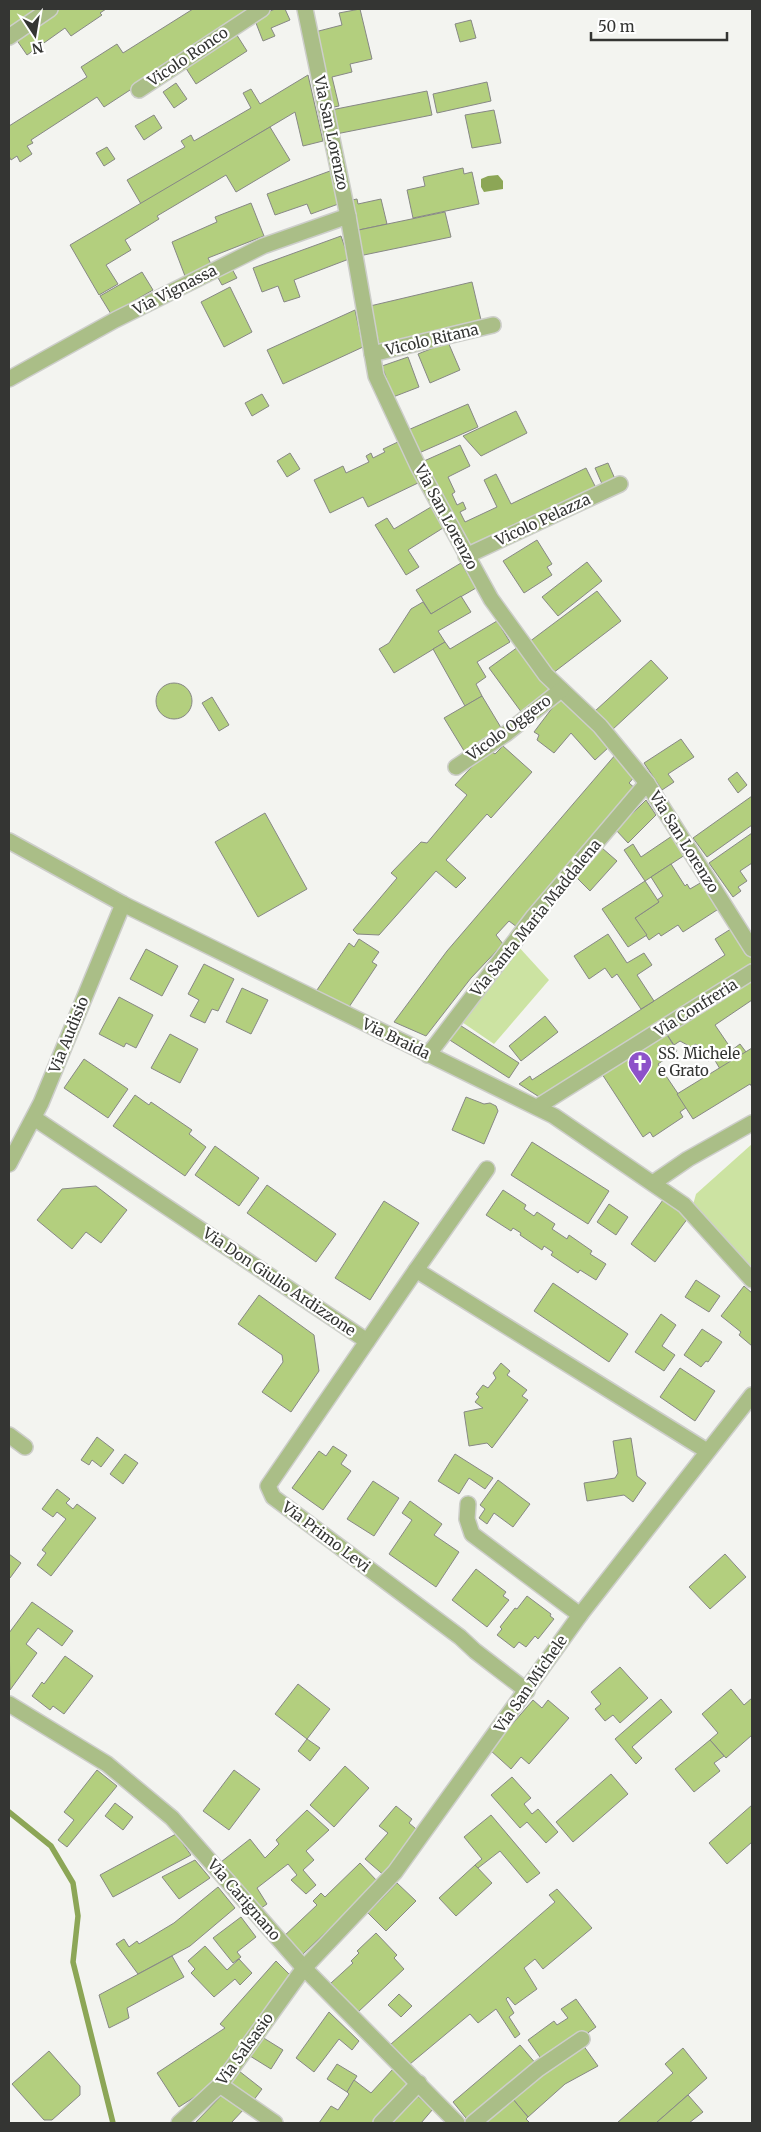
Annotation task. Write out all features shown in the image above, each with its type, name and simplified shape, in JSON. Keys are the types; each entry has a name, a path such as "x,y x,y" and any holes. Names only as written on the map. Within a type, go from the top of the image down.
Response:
{"street":[{"path":"9,37 50,9"},
{"name":"Vicolo Ronco","path":"139,90 262,9"},
{"name":"Via San Lorenzo","path":"304,9 348,216 376,376 418,466 491,599 546,675 600,726 647,783 752,949"},
{"name":"Via Vignassa","path":"9,379 115,320 263,246 348,216"},
{"name":"Vicolo Ritana","path":"372,354 492,326"},
{"name":"Vicolo Pelazza","path":"466,556 620,484"},
{"name":"Vicolo Oggero","path":"456,767 507,733 561,690"},
{"name":"Via Santa Maria Maddalena","path":"428,1054 534,916 647,783"},
{"name":"Via Braida","path":"9,841 123,904 537,1108 684,1205 752,1280"},
{"name":"Via Audisio","path":"9,1164 34,1118 123,904"},
{"name":"Via Confreria","path":"537,1108 752,972"},
{"name":"Via Don Giulio Ardizzone","path":"34,1118 367,1341 486,1169"},
{"path":"652,1183 688,1159 752,1123"},
{"path":"416,1270 707,1451"},
{"name":"Via Primo Levi","path":"367,1341 268,1486 272,1497 460,1637 527,1691"},
{"name":"Via San Michele","path":"304,1968 395,1872 580,1615 752,1395"},
{"path":"9,1434 25,1446"},
{"path":"468,1504 467,1519 472,1534 580,1615"},
{"name":"Via Carignano","path":"9,1704 107,1764 172,1818 304,1968 457,2123"},
{"name":"Via Salsasio","path":"179,2123 220,2085 304,1968"},
{"path":"473,2123 538,2069 582,2039"},
{"path":"381,2123 419,2083"},
{"path":"220,2085 275,2123"}],"shaded area":[{"path":"498,175 503,181 503,189 484,192 481,187 481,179"},
{"path":"517,945 549,980 494,1044 459,1020"},
{"path":"752,1144 752,1274 693,1205 696,1194"}],"building":[{"path":"9,9 43,9 9,31"},
{"path":"59,9 106,9 100,13 102,15 71,36 65,28 27,55 16,39"},
{"path":"193,9 254,9 104,107 97,97 31,140 33,143 27,146 32,154 20,162 17,156 11,160 9,156 9,126 87,77 81,67 117,44 123,53"},
{"path":"275,9 285,9 290,20 271,28 275,36 263,41 254,18"},
{"path":"360,9 372,59 350,64 352,72 332,77 339,106 329,108 311,33 342,25 339,13"},
{"path":"471,20 476,38 460,42 455,24"},
{"path":"233,29 247,51 196,84 182,62"},
{"path":"308,75 323,141 303,146 295,112 141,204 127,180 185,147 181,141 191,135 194,141 251,108 243,93 251,89 260,104"},
{"path":"487,82 491,101 437,113 433,94"},
{"path":"176,83 187,99 174,108 163,92"},
{"path":"427,91 432,115 336,134 331,110"},
{"path":"494,110 501,143 472,148 465,115"},
{"path":"154,115 162,128 144,140 135,126"},
{"path":"270,127 290,160 236,192 226,175 157,216 159,219 125,240 131,250 106,265 118,284 99,295 70,245"},
{"path":"107,147 115,159 104,166 96,153"},
{"path":"463,168 464,174 472,172 479,204 413,218 407,190 425,186 423,177"},
{"path":"330,171 341,203 311,214 307,204 275,215 267,194"},
{"path":"357,199 358,204 381,199 387,224 354,231 347,201"},
{"path":"251,203 264,236 208,258 212,266 185,276 172,242 217,222 215,217"},
{"path":"445,212 451,237 359,256 354,231"},
{"path":"341,236 349,259 294,280 300,297 284,302 278,286 262,292 253,268"},
{"path":"232,269 237,278 222,285 217,276"},
{"path":"142,272 153,290 111,314 100,296"},
{"path":"472,282 481,320 379,344 370,306"},
{"path":"230,287 252,332 224,347 201,302"},
{"path":"355,310 363,347 283,384 267,350"},
{"path":"448,342 460,370 430,383 418,354"},
{"path":"408,357 419,387 393,397 382,366"},
{"path":"262,394 269,406 252,416 245,403"},
{"path":"468,404 478,427 419,453 408,430"},
{"path":"516,411 527,433 481,456 463,436"},
{"path":"400,441 420,482 368,507 363,497 330,513 314,480 343,466 346,473 369,462 366,456 371,453 373,458 385,452 383,449"},
{"path":"460,445 470,466 448,477 455,492 452,494 457,505 463,502 466,509 460,512 465,522 497,507 484,480 496,474 511,504 586,468 597,490 468,552 424,461"},
{"path":"290,453 300,469 287,477 277,461"},
{"path":"608,463 615,479 602,484 595,468"},
{"path":"431,507 443,528 408,550 419,567 406,575 375,525 387,518 394,529"},
{"path":"537,540 552,564 547,567 552,575 524,593 503,561"},
{"path":"587,562 602,581 558,616 542,597"},
{"path":"461,563 476,588 431,614 416,590"},
{"path":"597,591 621,621 553,673 529,642"},
{"path":"461,596 471,612 438,631 445,642 394,673 379,649 389,643 411,609 423,602 431,614"},
{"path":"497,621 510,642 477,662 486,677 476,684 482,696 465,706 433,649 445,642 450,649"},
{"path":"518,647 551,692 522,713 489,668"},
{"path":"651,660 668,678 612,730 595,711"},
{"path":"174,683 181,684 187,688 191,694 191,708 187,714 181,718 174,719 167,718 161,714 157,708 156,701 157,694 161,688 167,684"},
{"path":"482,696 503,731 466,754 444,718"},
{"path":"212,697 229,725 219,731 202,703"},
{"path":"559,699 581,715 609,747 595,760 571,733 554,753 537,740 539,735 534,732"},
{"path":"681,739 694,757 668,774 674,782 662,790 644,763"},
{"path":"503,746 532,772 491,818 487,814 446,860 466,878 456,888 436,871 379,935 357,934 353,930 397,878 391,873 421,842 427,843 467,795 455,785 488,749 495,754"},
{"path":"616,754 637,774 629,783 637,790 517,927 509,921 496,935 503,944 471,978 426,1036 394,1022 447,951"},
{"path":"737,772 747,785 738,793 728,779"},
{"path":"752,796 752,825 707,857 693,838"},
{"path":"646,800 656,815 628,843 616,830"},
{"path":"265,813 307,889 258,917 215,842"},
{"path":"752,833 752,863 740,871 747,881 738,887 741,891 733,897 709,863"},
{"path":"675,834 688,853 645,881 624,850 633,844 641,857"},
{"path":"602,848 617,861 590,891 576,877"},
{"path":"671,864 685,886 687,884 690,889 702,882 720,908 683,932 678,925 661,936 659,933 649,940 635,918 659,902 657,900 663,896 651,877"},
{"path":"645,881 659,902 635,918 647,935 628,947 602,909"},
{"path":"734,927 752,956 752,964 544,1100 519,1084 530,1076 532,1080 725,955 715,939"},
{"path":"608,934 627,963 644,953 652,965 637,975 654,1001 641,1009 617,974 612,978 605,968 589,979 574,956"},
{"path":"359,939 379,952 372,962 377,965 347,1010 317,990 349,943 354,947"},
{"path":"146,949 178,966 162,996 130,979"},
{"path":"204,964 234,979 218,1011 212,1009 205,1023 190,1016 199,1000 188,994"},
{"path":"752,974 752,1000 715,1025 732,1050 740,1044 746,1052 720,1069 713,1057 708,1061 696,1044 691,1047 680,1041 674,1045 666,1033"},
{"path":"242,988 268,1000 251,1034 226,1022"},
{"path":"119,997 153,1015 136,1048 126,1043 124,1047 99,1034"},
{"path":"545,1016 558,1032 521,1061 509,1046"},
{"path":"455,1022 519,1063 509,1078 445,1037"},
{"name":"SS. Michele e Grato","path":"666,1033 677,1051 658,1064 687,1107 680,1112 683,1117 653,1137 650,1132 643,1137 602,1074"},
{"path":"170,1034 198,1049 180,1083 151,1068"},
{"path":"752,1048 752,1087 750,1084 693,1119 677,1094"},
{"path":"84,1059 128,1089 108,1118 64,1088"},
{"path":"135,1095 149,1105 151,1102 192,1130 189,1134 206,1147 185,1176 113,1126"},
{"path":"466,1097 484,1104 490,1103 496,1106 498,1111 484,1144 452,1130"},
{"path":"532,1142 609,1191 588,1224 511,1175"},
{"path":"215,1146 259,1178 239,1206 195,1175"},
{"path":"267,1185 336,1234 316,1262 247,1213"},
{"path":"96,1186 127,1210 101,1243 86,1232 72,1249 37,1220 62,1189"},
{"path":"503,1190 526,1205 524,1209 534,1216 537,1212 555,1224 552,1229 567,1239 569,1235 592,1251 590,1254 606,1264 596,1280 580,1270 578,1273 551,1255 553,1252 544,1246 542,1250 513,1228 511,1231 486,1215"},
{"path":"663,1200 688,1218 655,1262 631,1244"},
{"path":"384,1201 419,1223 370,1300 335,1278"},
{"path":"609,1204 628,1217 616,1235 597,1222"},
{"path":"696,1280 720,1296 709,1312 685,1297"},
{"path":"553,1283 628,1334 609,1362 534,1311"},
{"path":"744,1286 752,1293 752,1346 739,1335 741,1332 721,1316"},
{"path":"259,1295 314,1335 319,1371 291,1412 262,1392 283,1362 282,1355 238,1324"},
{"path":"661,1314 676,1325 662,1346 675,1355 664,1371 635,1352"},
{"path":"702,1329 722,1342 708,1362 706,1361 701,1367 684,1355"},
{"path":"501,1363 510,1371 507,1375 527,1390 522,1396 528,1400 492,1448 487,1443 469,1446 464,1412 483,1408 475,1402 479,1397 476,1394 483,1385 488,1388 496,1378 493,1373"},
{"path":"680,1368 715,1391 695,1421 660,1397"},
{"path":"97,1437 114,1450 101,1467 92,1460 89,1465 81,1460"},
{"path":"631,1438 637,1476 646,1483 633,1502 624,1495 587,1501 584,1483 615,1478 618,1473 613,1441"},
{"path":"333,1446 347,1455 341,1464 351,1471 323,1510 292,1488 319,1451 326,1456"},
{"path":"125,1454 138,1463 123,1484 110,1474"},
{"path":"455,1454 493,1478 485,1489 469,1478 459,1494 438,1481"},
{"path":"498,1480 530,1504 513,1527 494,1513 487,1524 479,1518 485,1509 480,1505"},
{"path":"373,1481 399,1498 374,1536 347,1519"},
{"path":"57,1489 70,1499 66,1503 73,1509 77,1504 96,1518 51,1576 37,1565 46,1553 42,1550 66,1519 57,1512 53,1517 42,1509"},
{"path":"410,1501 442,1524 434,1535 459,1552 436,1587 389,1554 412,1520 402,1513"},
{"path":"9,1554 21,1563 10,1578 9,1577"},
{"path":"725,1554 746,1577 710,1609 689,1587"},
{"path":"476,1569 506,1592 503,1596 509,1600 487,1627 452,1600"},
{"path":"527,1596 551,1614 550,1616 554,1619 538,1639 535,1636 526,1647 519,1642 514,1648 497,1635 502,1629 500,1627"},
{"path":"32,1602 73,1631 62,1646 38,1628 26,1644 37,1653 10,1690 9,1633"},
{"path":"65,1656 93,1676 64,1714 53,1706 50,1710 32,1696 42,1682 44,1684"},
{"path":"620,1667 648,1698 620,1723 613,1715 605,1721 595,1709 601,1704 591,1692"},
{"path":"298,1684 330,1709 307,1739 275,1714"},
{"path":"731,1689 744,1705 752,1698 752,1735 726,1758 710,1740 718,1733 702,1714"},
{"path":"661,1699 672,1712 632,1747 642,1758 636,1764 615,1739"},
{"path":"533,1700 542,1708 548,1700 569,1718 529,1764 521,1757 511,1769 490,1750"},
{"path":"307,1739 320,1748 310,1761 298,1751"},
{"path":"710,1740 724,1756 714,1763 720,1771 694,1792 675,1769"},
{"path":"345,1766 369,1788 334,1827 310,1805"},
{"path":"97,1770 117,1786 67,1847 58,1840 74,1820 64,1812"},
{"path":"234,1770 260,1789 229,1830 203,1811"},
{"path":"611,1774 628,1794 573,1842 556,1822"},
{"path":"512,1777 531,1798 524,1804 532,1814 538,1809 558,1832 546,1843 527,1822 520,1828 491,1795"},
{"path":"115,1803 133,1817 123,1830 105,1816"},
{"path":"752,1805 752,1842 727,1864 709,1843"},
{"path":"396,1806 412,1819 409,1823 422,1834 386,1877 365,1859 388,1833 379,1826"},
{"path":"307,1810 329,1830 306,1851 314,1860 303,1870 316,1885 306,1894 291,1880 297,1875 288,1864 257,1888 267,1904 257,1911 221,1862 250,1839 265,1858 279,1844 276,1840"},
{"path":"491,1815 540,1873 527,1883 500,1851 478,1868 475,1865 482,1859 464,1837"},
{"path":"176,1834 191,1855 113,1897 100,1875"},
{"path":"195,1860 210,1878 179,1899 162,1877"},
{"path":"360,1863 378,1882 300,1957 282,1938 317,1905 313,1901 321,1893 325,1897"},
{"path":"475,1865 492,1883 456,1916 439,1898"},
{"path":"397,1883 416,1901 386,1931 368,1913"},
{"path":"218,1887 235,1908 190,1946 138,1974 116,1944 124,1939 129,1947 137,1941 139,1944 174,1923"},
{"path":"557,1889 592,1928 543,1969 535,1959 524,1968 537,1989 515,2005 508,1997 506,1999 514,2013 509,2017 520,2034 515,2038 496,2009 478,2023 470,2014 410,2064 391,2044 555,1902 549,1895"},
{"path":"241,1917 256,1937 237,1952 241,1957 233,1963 213,1938"},
{"path":"376,1933 397,1955 394,1958 404,1969 358,2012 331,1983 353,1963 351,1961 359,1953 357,1951"},
{"path":"205,1946 227,1970 239,1959 252,1973 240,1985 235,1979 214,1997 191,1973 195,1969 188,1961"},
{"path":"172,1956 184,1977 127,2008 129,2018 109,2028 99,1995"},
{"path":"276,1961 293,1978 218,2082 179,2107 157,2073 225,2028 220,2024"},
{"path":"399,1994 412,2006 401,2017 388,2005"},
{"path":"576,1999 596,2027 545,2064 528,2040 554,2021 557,2025 568,2018 561,2009"},
{"path":"329,2012 359,2041 352,2050 339,2039 314,2072 296,2058"},
{"path":"262,2037 283,2050 271,2069 250,2056"},
{"path":"520,2045 537,2065 470,2123 453,2102"},
{"path":"583,2045 598,2066 565,2084 528,2117 512,2098 550,2064"},
{"path":"683,2048 707,2078 656,2123 617,2123 673,2073 665,2064"},
{"path":"49,2051 80,2086 80,2095 52,2120 44,2120 12,2084"},
{"path":"337,2064 357,2076 347,2092 327,2079"},
{"path":"393,2069 410,2086 376,2123 319,2123 331,2106 338,2110 349,2094 347,2092 354,2080 371,2093"},
{"path":"239,2071 262,2089 253,2101 229,2084"},
{"path":"224,2093 245,2108 231,2123 195,2123"},
{"path":"415,2094 433,2109 421,2123 389,2123"},
{"path":"688,2095 703,2112 689,2123 656,2123"},
{"path":"512,2098 528,2117 526,2119 530,2123 486,2123"}],"waterway":[{"path":"9,1812 51,1846 73,1883 78,1916 73,1962 113,2123"}],"place":[{"name":"SS. Michele e Grato","path":"640,1084"}]}
